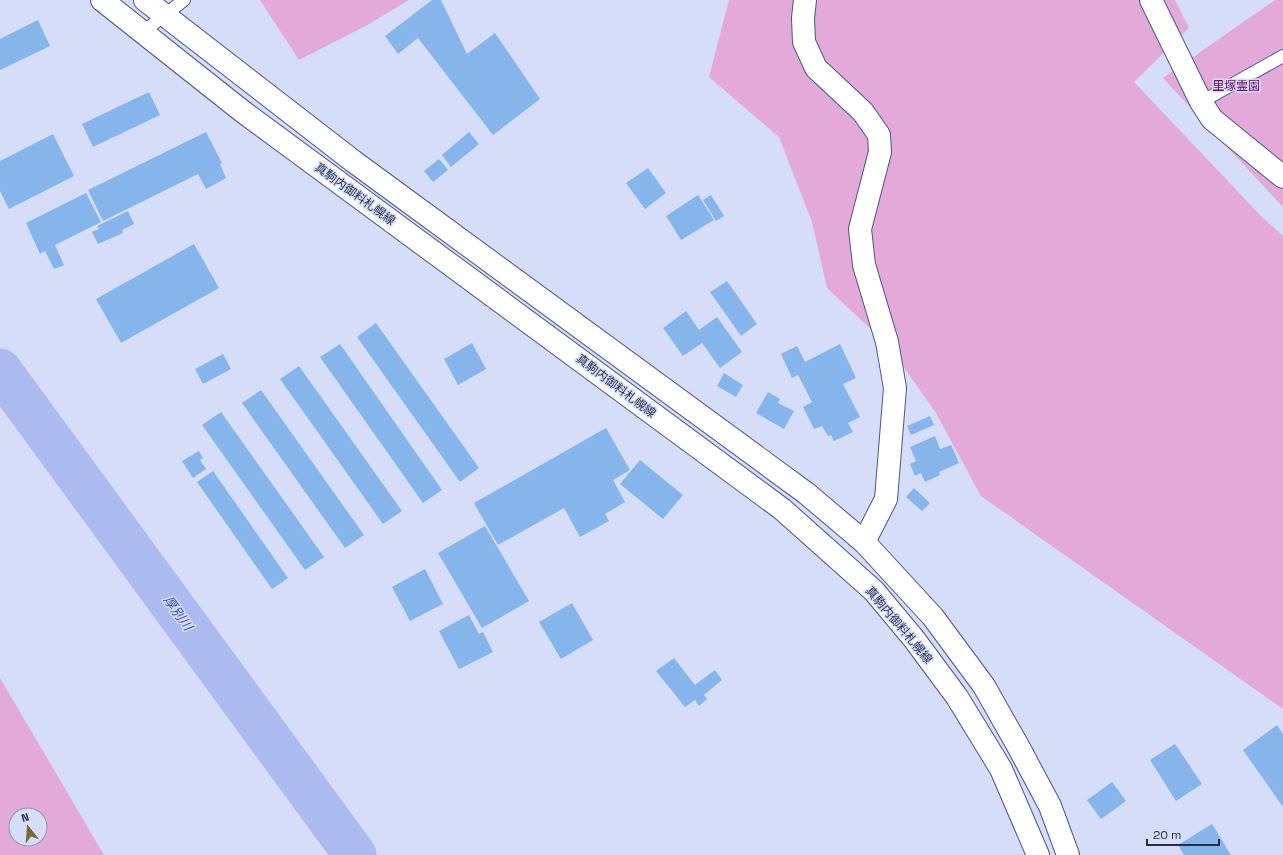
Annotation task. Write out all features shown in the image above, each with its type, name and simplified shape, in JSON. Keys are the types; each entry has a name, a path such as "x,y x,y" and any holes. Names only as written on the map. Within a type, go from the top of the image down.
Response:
{"main road":[{"name":"真駒内御料札幌線","path":"102,0 242,111 782,509 874,591 914,639 957,697 1001,769 1038,855"},
{"name":"真駒内御料札幌線","path":"145,0 353,161 806,493 864,542 933,617 984,686 1050,806 1068,855"},
{"path":"805,0 803,18 804,42 816,68 863,112 879,135 880,152 860,229 864,266 887,342 894,388 886,499 864,542"},
{"path":"1151,0 1201,102 1212,119 1283,177"}],"lane":[{"path":"143,32 184,0"},
{"path":"1201,102 1283,56"}],"green space":[{"path":"260,0 409,0 369,24 299,60"},
{"path":"729,0 1175,0 1189,28 1134,82 1261,216 1283,236 1283,709 981,496 936,413 889,346 827,288 812,222 779,137 709,77"},
{"name":"里塚霊園","path":"1275,0 1283,0 1283,207 1163,78"},
{"path":"0,678 104,855 0,855"}],"building":[{"path":"432,0 441,0 467,54 495,33 540,99 493,135 418,38 398,54 385,36"},
{"path":"38,20 50,46 0,70 0,39"},
{"path":"149,92 160,115 93,147 82,124"},
{"path":"206,132 222,163 220,164 226,178 206,189 198,174 103,221 88,190"},
{"path":"469,132 479,144 451,167 442,155"},
{"path":"53,134 74,176 9,209 0,191 0,161"},
{"path":"439,159 448,170 433,182 424,171"},
{"path":"648,168 666,193 645,209 626,183"},
{"path":"86,193 101,222 55,245 64,265 54,269 45,251 40,254 26,223"},
{"path":"698,195 714,220 681,240 666,216"},
{"path":"711,195 724,216 716,221 703,200"},
{"path":"128,211 134,224 122,230 123,233 98,244 92,232 99,229 97,226"},
{"path":"194,244 219,288 121,343 96,299"},
{"path":"727,281 757,324 741,336 710,292"},
{"path":"686,311 699,330 717,317 742,352 720,368 702,343 683,356 663,328"},
{"path":"376,323 479,468 460,482 357,337"},
{"path":"472,343 486,369 458,385 444,359"},
{"path":"340,344 442,490 423,503 320,357"},
{"path":"840,344 856,378 843,384 860,417 848,423 853,432 834,441 831,435 828,436 822,426 814,429 803,407 812,402 798,375 792,378 781,354 797,346 805,362"},
{"path":"223,354 231,369 203,384 195,369"},
{"path":"299,366 402,511 383,524 280,379"},
{"path":"724,373 743,385 736,397 717,386"},
{"path":"261,390 364,535 345,548 242,403"},
{"path":"768,392 780,399 778,403 794,411 784,429 756,413"},
{"path":"221,412 324,557 305,570 202,425"},
{"path":"930,416 934,425 911,435 907,426"},
{"path":"606,428 630,470 613,480 625,502 605,514 609,521 580,537 564,508 498,545 474,503"},
{"path":"935,436 940,449 951,445 959,463 939,472 940,475 925,482 921,473 915,476 910,464 916,461 910,447"},
{"path":"199,451 203,458 200,460 206,469 193,478 182,461"},
{"path":"640,460 683,495 663,519 620,484"},
{"path":"213,471 288,578 272,589 197,482"},
{"path":"914,488 930,503 922,511 906,497"},
{"path":"485,526 529,601 482,628 438,553"},
{"path":"425,569 443,604 410,621 392,587"},
{"path":"572,603 593,640 561,659 539,622"},
{"path":"469,615 479,634 483,632 493,652 459,669 439,631"},
{"path":"674,658 695,685 715,670 722,680 704,695 707,699 699,706 695,700 685,707 656,671"},
{"path":"1277,725 1283,734 1283,807 1243,750"},
{"path":"1175,744 1202,784 1176,801 1150,760"},
{"path":"1112,782 1126,801 1101,819 1087,800"},
{"path":"1212,824 1231,855 1184,855 1178,845"}],"waterway":[{"name":"厚別川","path":"0,370 355,855"}]}
